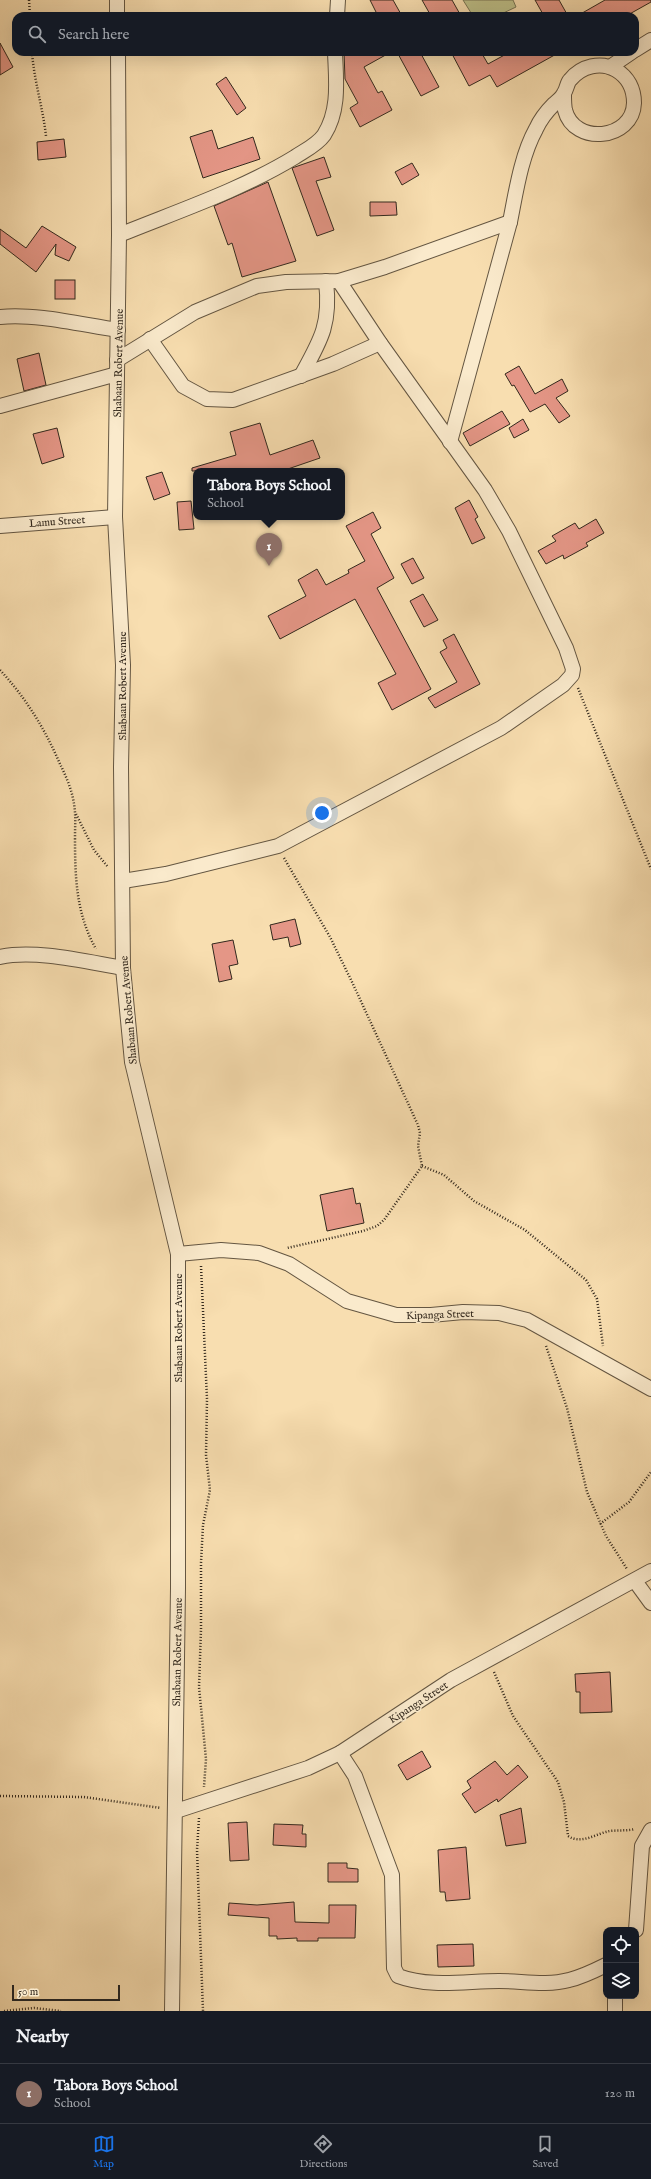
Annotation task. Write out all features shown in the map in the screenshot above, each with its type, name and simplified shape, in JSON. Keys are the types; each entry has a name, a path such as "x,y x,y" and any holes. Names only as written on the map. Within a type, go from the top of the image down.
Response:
{"street":[{"path":"117,0 117,12"},
{"path":"337,12 338,0"},
{"path":"639,48 651,40"},
{"name":"Shabaan Robert Avenue","path":"118,56 119,235 115,517 123,665 121,827 123,881 123,968 132,1062 178,1254 178,1588 172,2011"},
{"path":"119,235 262,175 309,148 323,136 335,106 335,56"},
{"path":"610,66 626,56"},
{"path":"595,65 610,66 624,75 632,88 634,104 628,119 617,130 602,135 586,133 573,124 565,110 564,95 569,80 580,70 595,65"},
{"path":"450,442 510,222 530,141 545,114 564,95"},
{"path":"117,360 195,312 257,286 286,282 333,281 385,267 510,222"},
{"path":"123,881 166,874 278,846 502,728 564,685 572,675 572,664 566,648 509,531 485,490 380,343 333,281"},
{"path":"301,376 326,325 333,281"},
{"path":"0,317 12,316 31,318 118,330"},
{"path":"150,339 183,386 207,399 233,400 301,376 380,343"},
{"path":"0,406 117,374"},
{"name":"Lamu Street","path":"0,526 115,517"},
{"path":"0,957 12,954 36,955 123,968"},
{"name":"Kipanga Street","path":"178,1254 221,1250 259,1253 289,1264 347,1301 396,1315 431,1315 463,1312 498,1313 527,1320 651,1389"},
{"name":"Kipanga Street","path":"176,1811 308,1768 340,1753 416,1702 651,1571"},
{"path":"635,1581 651,1603"},
{"path":"340,1753 355,1776 392,1875 394,1968 398,1976 410,1981 436,1983 554,1983 569,1980 603,1966"},
{"path":"636,1927 642,1846 645,1829"},
{"path":"615,1999 615,2011"}],"path":[{"path":"29,0 30,12"},
{"path":"33,56 46,136"},
{"path":"0,670 20,694 44,728 69,786 75,812 76,881 81,918 105,965"},
{"path":"572,675 611,766 651,869"},
{"path":"75,812 94,850 107,867 123,881"},
{"path":"278,846 330,937 418,1125 420,1133 418,1146 422,1166 384,1220 377,1226 363,1231 282,1249"},
{"path":"422,1166 444,1175 474,1201 525,1230 586,1280 597,1299 601,1340 612,1368"},
{"path":"201,1251 203,1354 207,1399 206,1455 210,1490 203,1525 199,1687 206,1759 197,1850 202,2011"},
{"path":"543,1330 548,1353 567,1408 586,1492 600,1524 635,1581"},
{"path":"600,1524 629,1502 651,1472"},
{"path":"489,1660 513,1716 561,1788 568,1836 573,1838 590,1838 609,1831 645,1829"},
{"path":"0,1796 84,1797 176,1811"},
{"path":"4,2011 34,2008 61,2011"}],"green space":[{"path":"463,0 513,0 516,7 505,12 470,12"}],"building":[{"path":"370,0 393,0 400,12 376,12"},
{"path":"422,0 452,0 459,12 429,12"},
{"path":"535,0 559,0 566,12 542,12"},
{"path":"605,0 651,0 651,2 633,12 584,12"},
{"path":"0,43 13,67 0,75"},
{"path":"344,56 384,56 364,67 378,93 382,91 392,110 360,127 350,108 358,103 345,79"},
{"path":"399,56 422,56 439,87 421,96"},
{"path":"453,56 483,56 488,64 503,56 553,56 497,87 490,75 469,86"},
{"path":"226,77 246,108 237,115 216,84"},
{"path":"212,130 218,149 253,137 260,159 203,178 190,137"},
{"path":"64,139 66,157 38,160 37,142"},
{"path":"324,157 331,177 316,181 334,230 317,236 292,168"},
{"path":"412,163 419,175 402,185 395,172"},
{"path":"268,182 296,261 242,277 232,243 228,245 214,206"},
{"path":"370,202 396,202 397,215 370,216"},
{"path":"42,226 76,247 69,261 55,255 56,244 36,272 0,244 0,229 26,248"},
{"path":"55,280 75,280 75,299 55,299"},
{"path":"39,353 46,385 24,391 17,359"},
{"path":"519,366 535,394 562,379 568,391 556,398 570,416 559,423 545,404 530,412 514,385 512,386 505,374"},
{"path":"502,411 510,424 470,446 463,433"},
{"path":"523,419 529,430 514,438 509,428"},
{"path":"260,423 270,455 313,440 320,458 291,468 193,468 192,471 192,468 236,455 230,432"},
{"path":"57,428 64,457 42,464 33,434"},
{"path":"162,472 170,494 154,500 146,477"},
{"path":"469,500 478,517 475,519 485,538 472,544 455,508"},
{"path":"191,501 194,529 179,530 177,502"},
{"path":"373,512 381,528 371,534 394,578 377,588 431,689 392,710 378,683 396,674 355,599 280,639 268,616 306,596 298,580 317,569 326,585 349,573 348,570 365,561 346,526"},
{"path":"596,519 604,533 586,543 588,546 564,559 563,555 546,564 538,551 556,541 552,536 575,523 579,529"},
{"path":"413,558 424,578 412,584 401,564"},
{"path":"423,594 438,620 424,627 410,601"},
{"path":"454,634 480,684 435,708 428,698 457,682 440,652 447,648 443,640"},
{"path":"295,919 301,944 290,947 288,937 273,940 270,925"},
{"path":"233,940 238,964 229,966 232,979 219,982 212,944"},
{"path":"353,1188 356,1204 360,1203 364,1223 327,1231 320,1195"},
{"path":"610,1672 612,1712 580,1713 580,1692 576,1692 575,1674"},
{"path":"422,1751 431,1767 407,1780 398,1765"},
{"path":"495,1761 507,1775 518,1765 528,1777 498,1802 497,1799 475,1813 462,1794 471,1788 467,1781"},
{"path":"521,1808 526,1843 506,1846 500,1815"},
{"path":"247,1822 249,1860 230,1861 228,1823"},
{"path":"274,1824 303,1825 302,1834 306,1834 306,1847 273,1845"},
{"path":"466,1847 470,1899 446,1901 445,1892 440,1892 438,1850"},
{"path":"328,1863 347,1863 347,1868 358,1869 358,1882 328,1882"},
{"path":"294,1902 295,1922 329,1923 329,1905 356,1905 355,1938 318,1938 318,1941 297,1941 297,1938 277,1939 277,1936 269,1936 269,1918 228,1915 229,1903 257,1905"},
{"path":"473,1944 474,1966 438,1967 437,1945"}],"place":[{"name":"Tabora Boys School","path":"269,566"}]}
